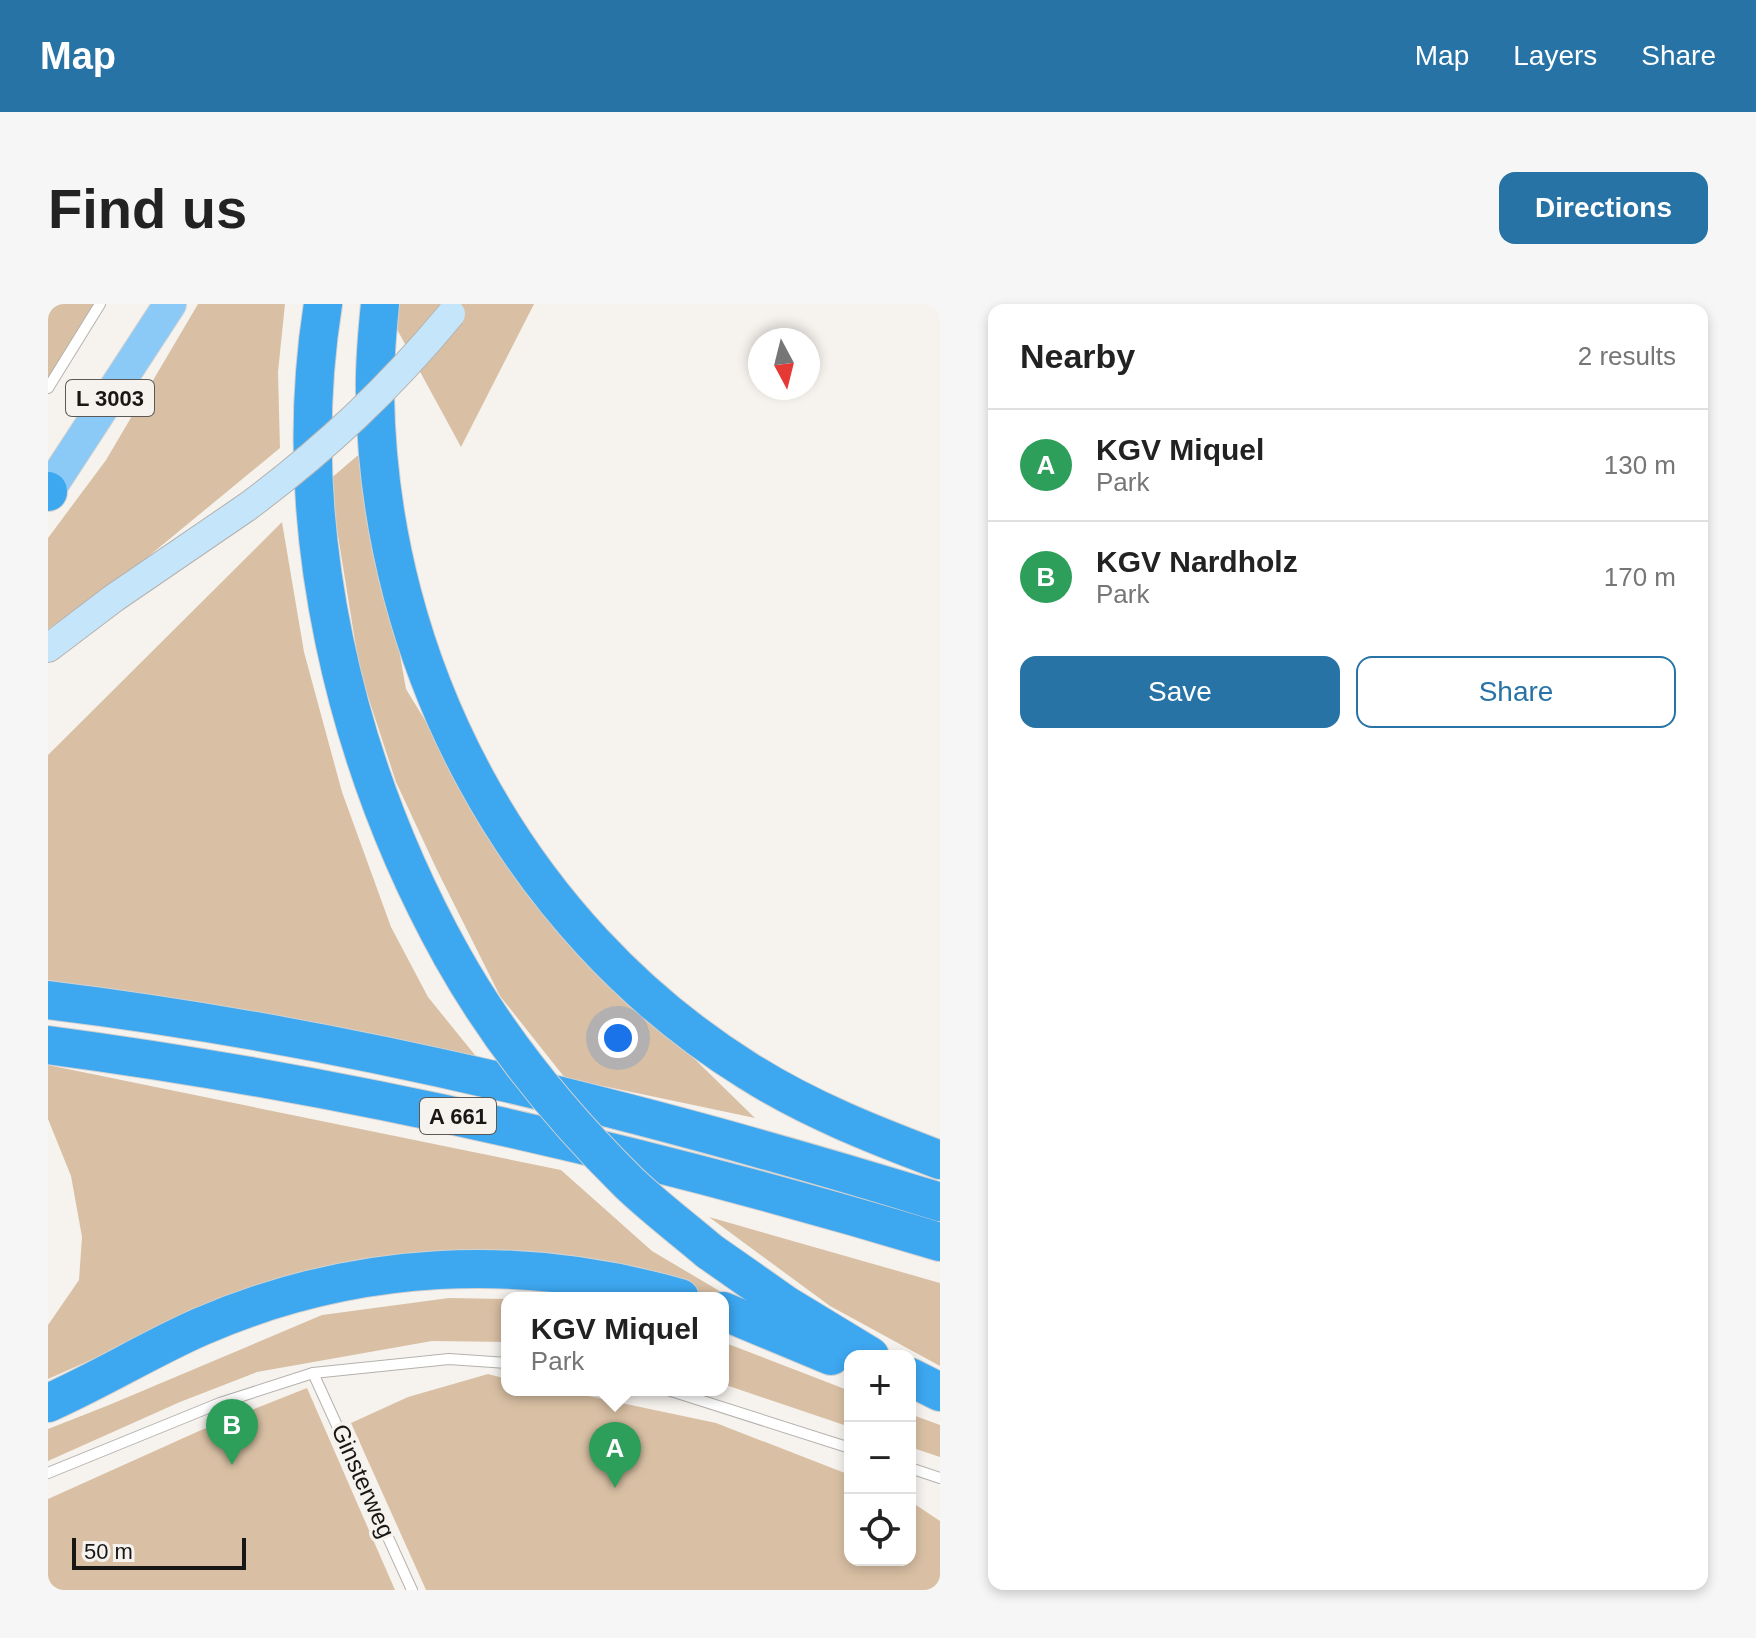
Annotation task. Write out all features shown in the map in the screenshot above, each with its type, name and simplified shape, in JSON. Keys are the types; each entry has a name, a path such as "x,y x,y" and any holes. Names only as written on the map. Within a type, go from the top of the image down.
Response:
{"highway":[{"path":"323,304 315,372 313,453 322,565 332,628 353,717 381,807 405,866 452,956 504,1038 563,1112 632,1186 709,1251 786,1305 860,1350"},
{"path":"380,304 375,394 385,513 396,572 423,665 442,713 461,753 509,836 559,904 610,960 646,995 691,1031 747,1071 796,1098 878,1137 940,1160"},
{"name":"A 661","path":"48,1000 248,1029 498,1079 834,1169 940,1202"},
{"name":"A 661","path":"48,1045 428,1109 635,1157 940,1242"},
{"path":"48,1403 230,1315 322,1286 380,1274 434,1270 536,1270 586,1275 655,1292"},
{"path":"729,1314 844,1361"},
{"path":"916,1380 940,1392"},
{"path":"916,1390 940,1399"}],"main road":[{"name":"L 3003","path":"48,492 170,304"},
{"path":"48,648 296,471 394,382 454,309"}],"lane":[{"path":"48,388 100,304"},
{"path":"48,1473 220,1403 313,1373 449,1359 501,1363"},
{"name":"Ginsterweg","path":"313,1373 412,1590"},
{"path":"687,1396 844,1446"},
{"path":"916,1470 940,1478"}],"shaded area":[{"path":"48,304 103,304 48,391"},
{"path":"198,304 285,304 278,372 280,448 138,565 48,629 48,538 106,460"},
{"path":"398,304 534,304 461,447 393,322"},
{"path":"364,450 406,689 539,907 755,1118 565,1078 500,996 396,782 360,672 329,480"},
{"path":"282,522 304,652 342,792 391,927 428,997 479,1060 285,1019 48,980 48,755"},
{"path":"48,1065 561,1170 652,1251 721,1292 685,1292 571,1257 201,1311 48,1379 48,1325 79,1280 82,1237 71,1176 48,1119"},
{"path":"709,1217 940,1283 940,1366 916,1353 916,1350 911,1350 830,1306"},
{"path":"729,1297 760,1315 729,1301"},
{"path":"449,1298 501,1299 501,1342 432,1341 257,1372 180,1402 48,1461 48,1429 322,1315"},
{"path":"729,1344 844,1389 844,1425 729,1386"},
{"path":"488,1374 501,1377 501,1396 588,1396 716,1423 844,1473 844,1566 916,1566 916,1505 940,1521 940,1590 426,1590 351,1423 408,1397"},
{"path":"307,1388 395,1590 48,1590 48,1499 199,1431"},
{"path":"916,1416 940,1425 940,1457 916,1449"}],"place":[{"name":"KGV Nardholz","path":"232,1465"},
{"name":"KGV Miquel","path":"615,1488"}]}
